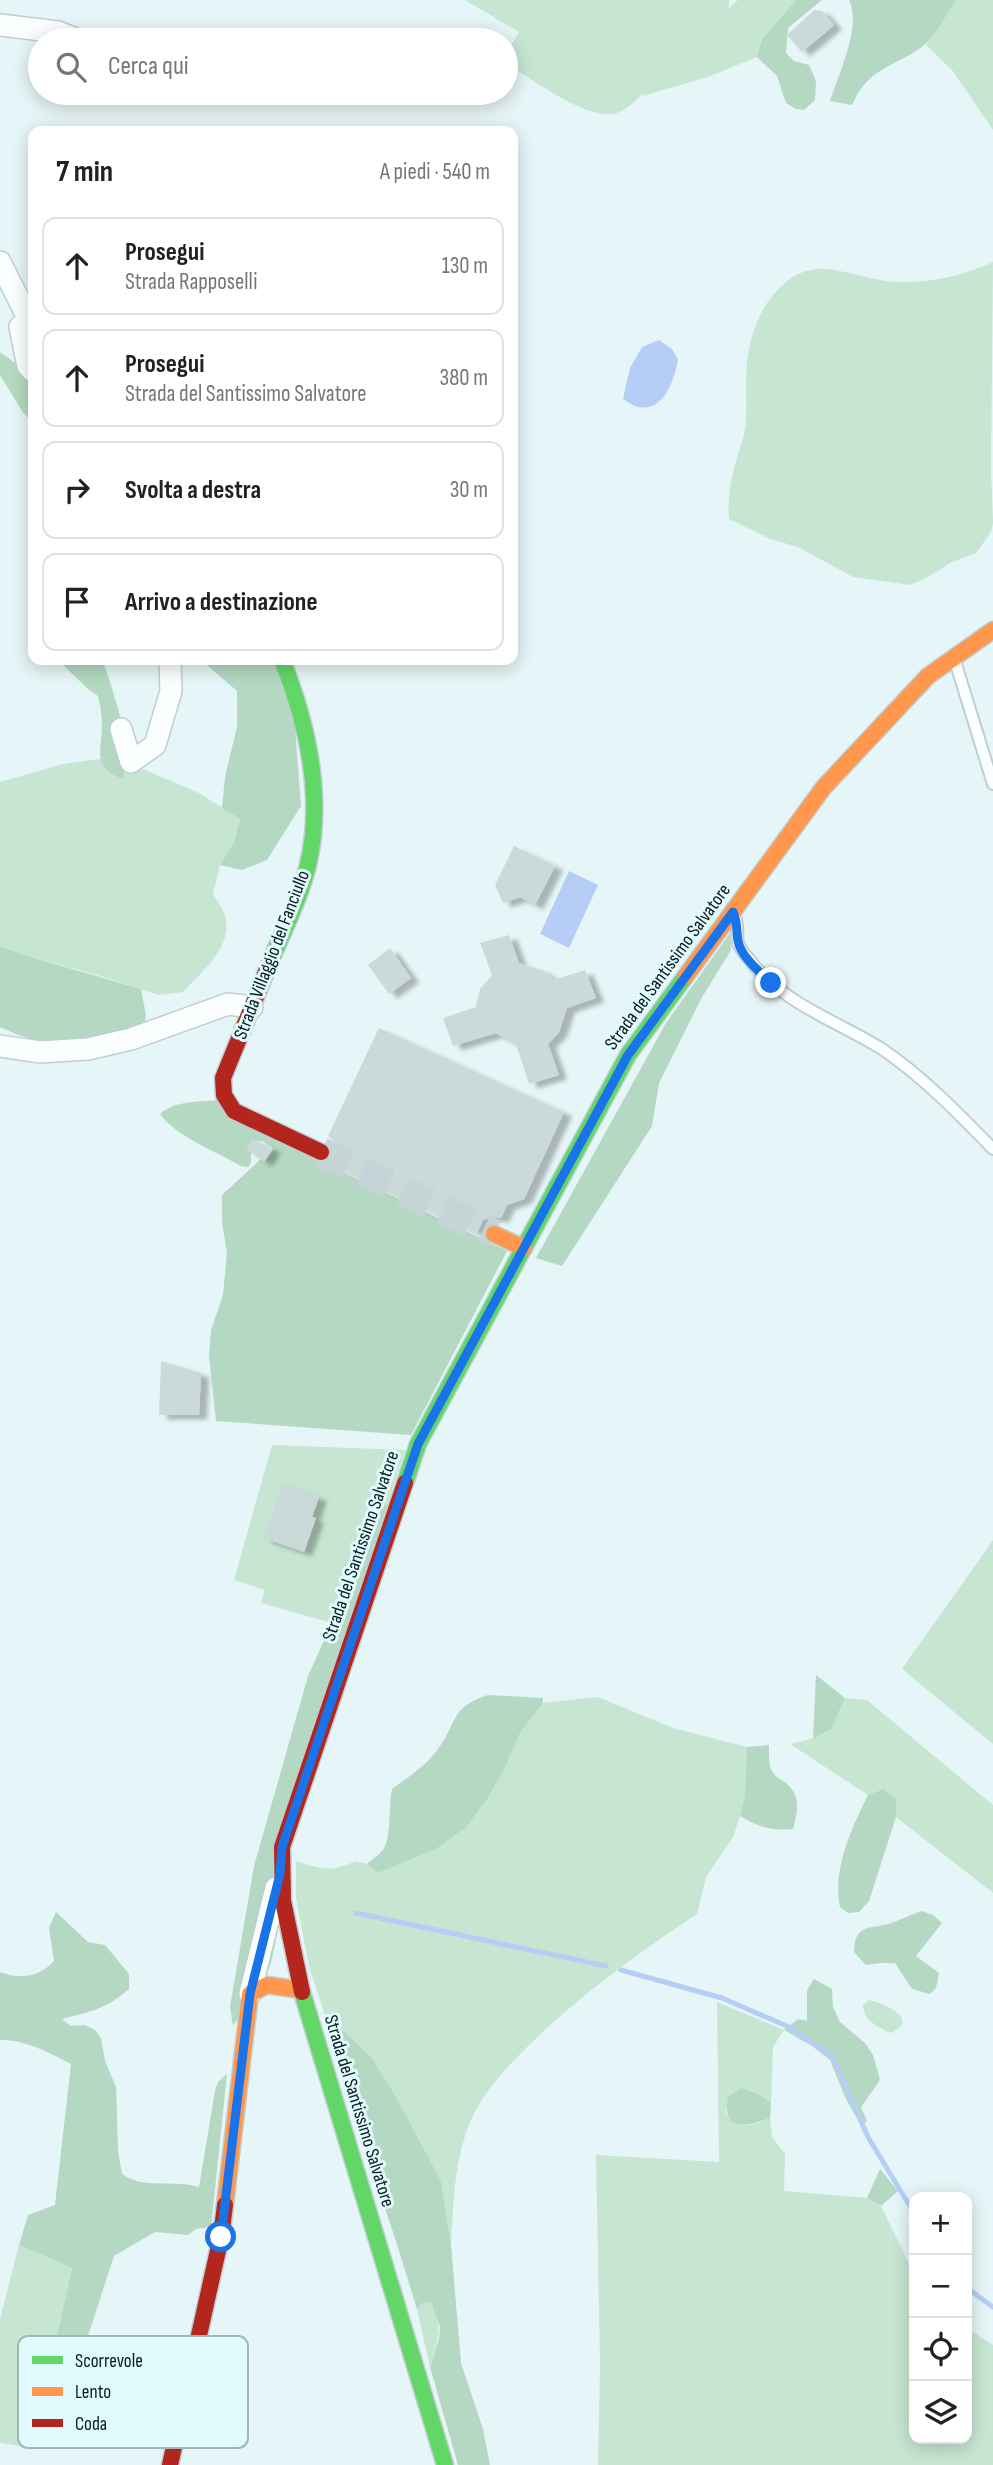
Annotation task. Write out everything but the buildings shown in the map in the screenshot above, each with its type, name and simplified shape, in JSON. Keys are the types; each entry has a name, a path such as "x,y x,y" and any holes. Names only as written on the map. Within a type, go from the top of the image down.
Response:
{"street":[{"path":"0,25 28,28"},
{"path":"0,262 28,315"},
{"path":"28,320 20,327 28,357"},
{"name":"Strada del Santissimo Salvatore","path":"445,2465 300,1990 283,1911 280,1874 282,1847 418,1444 628,1055 824,787 928,676 993,630"},
{"path":"121,729 131,762 155,745 171,691 170,665"},
{"name":"Strada Villaggio del Fanciullo","path":"284,665 306,741 314,806 310,855 291,911 223,1078 224,1095 234,1111 321,1152"},
{"path":"0,1046 40,1052 88,1049 131,1039 228,1004 252,1007"},
{"path":"494,1234 524,1248"},
{"path":"199,2336 221,2237 250,1994 280,1874"},
{"path":"250,1994 267,1985 300,1990"}],"lane":[{"path":"954,658 993,783"},
{"path":"733,912 739,925 738,943 751,963 771,983 799,1003 884,1051 909,1070 993,1149"}],"green space":[{"path":"465,0 729,0 729,8 738,0 796,0 762,39 757,57 708,77 642,96 643,92 630,106 613,114 601,114 573,104 518,71 519,32 518,28 512,28"},
{"path":"796,0 822,0 788,28 786,53 794,61 809,65 816,81 815,100 804,110 786,103 777,76 757,57 762,39"},
{"path":"849,0 956,0 928,41 874,75 866,82 852,105 830,101 851,37 853,24"},
{"path":"956,0 993,0 993,130 953,71 926,45"},
{"path":"993,262 993,523 991,532 976,553 952,562 910,585 853,577 798,547 770,539 729,519 734,468 746,424 749,350 761,314 787,281 812,270 826,269 891,282 924,281 971,271"},
{"path":"0,352 28,372 28,418 22,411 0,375"},
{"path":"63,665 105,665 124,734 123,779 106,769 102,763 101,710 98,696"},
{"path":"207,665 279,665 294,715 301,806 267,860 242,870 220,865 234,842 240,819 222,808 225,777 237,727 237,691"},
{"path":"115,757 199,793 240,819 234,842 220,865 213,894 224,913 225,936 215,957 183,992 159,995 0,946 0,782 63,764"},
{"path":"730,933 731,950 701,999 659,1083 652,1126 562,1266 536,1258 666,1023"},
{"path":"0,946 141,989 146,1015 143,1029 108,1044 84,1047 47,1043 0,1027"},
{"path":"220,1100 279,1142 507,1251 411,1435 216,1421 209,1355 211,1330 223,1295 227,1253 222,1222 222,1195 273,1148 263,1141 251,1142 251,1163 248,1167 241,1166 186,1137 160,1114 180,1104"},
{"path":"272,1445 405,1450 388,1503 364,1522 344,1573 332,1623 261,1603 265,1590 234,1580"},
{"path":"388,1503 296,1795 271,1963 233,2026 230,2007 254,1866 308,1676 332,1623 344,1573 364,1522"},
{"path":"993,1540 993,1744 902,1669"},
{"path":"816,1675 845,1698 831,1729 813,1739"},
{"path":"488,1695 543,1698 543,1703 520,1733 505,1768 467,1826 436,1849 378,1873 367,1864 381,1852 386,1843 392,1789 433,1755 461,1710"},
{"path":"598,1697 673,1728 747,1747 745,1795 740,1816 733,1837 706,1877 697,1914 568,2009 519,2055 484,2097 471,2120 459,2160 451,2244 441,2181 398,2100 372,2058 345,2032 327,2021 309,1967 296,1897 296,1861 326,1868 355,1861 367,1864 378,1873 436,1849 505,1768 520,1733 543,1703"},
{"path":"845,1698 867,1700 993,1805 993,1893 896,1817 895,1797 883,1789 868,1795 790,1744 826,1731"},
{"path":"769,1745 771,1770 791,1788 796,1799 793,1829 765,1827 740,1816 745,1795 747,1747"},
{"path":"883,1789 896,1798 896,1817 869,1901 859,1912 848,1913 840,1907 838,1893 845,1849 868,1795"},
{"path":"922,1911 933,1915 942,1923 916,1956 939,1973 936,1988 930,1994 912,1989 895,1963 866,1965 854,1952 858,1935 866,1928 886,1925"},
{"path":"56,1912 88,1942 105,1945 129,1974 129,1989 112,2001 97,2009 62,2019 71,2026 85,2025 95,2030 101,2038 105,2061 116,2087 118,2151 122,2174 140,2182 199,2187 215,2091 218,2082 227,2074 211,2227 196,2229 188,2235 155,2232 114,2256 88,2336 57,2336 72,2268 19,2245 28,2215 55,2205 71,2064 27,2044 0,2040 0,1972 29,1976 42,1971 54,1961 49,1928"},
{"path":"814,1979 832,1989 833,2007 840,2022 865,2043 873,2055 880,2080 861,2107 867,2121 861,2126 845,2097 830,2060 784,2030 798,2019 807,2021 807,1990"},
{"path":"869,2000 897,2012 902,2022 899,2028 891,2033 873,2023 866,2015 863,2005"},
{"path":"717,2002 784,2030 773,2047 771,2103 762,2096 740,2089 725,2111 729,2117 744,2125 770,2118 772,2137 785,2154 784,2191 867,2198 881,2206 909,2264 909,2444 972,2444 972,2331 993,2345 993,2465 598,2465 600,2364 596,2155 719,2162"},
{"path":"327,2021 345,2032 372,2058 398,2100 441,2181 451,2244 461,2363 483,2429 490,2465 458,2465 430,2367 440,2327 431,2302 424,2302 417,2309 360,2135"},
{"path":"741,2088 762,2096 771,2103 770,2118 744,2125 732,2121 728,2116 728,2097"},
{"path":"880,2169 898,2191 881,2206 867,2198"},
{"path":"19,2245 72,2268 57,2336 18,2336 18,2446 0,2443 0,2319"},
{"path":"424,2302 432,2302 438,2328 430,2367 417,2309"}],"water":[{"path":"659,340 672,349 678,360 671,385 655,404 647,407 636,406 623,399 630,368 642,347"},
{"path":"569,871 598,885 569,948 540,934"}],"waterway":[{"path":"356,1913 606,1966"},
{"path":"621,1970 722,1998 789,2027 832,2056 868,2137 909,2205"},
{"path":"972,2292 993,2307"}],"tunnel":[{"path":"321,1152 494,1234"}],"traffic: fast":[{"path":"271,960 305,877 313,839 310,761 299,709 284,665"},
{"path":"405,1483 418,1444 628,1055 685,977"},
{"path":"302,1992 445,2465"}],"traffic: slow":[{"path":"685,977 824,787 928,676 993,630"},
{"path":"494,1234 524,1248"},
{"path":"225,2205 250,1994 267,1985 301,1990"}],"traffic: jam":[{"path":"271,960 223,1078 224,1095 234,1111 321,1152"},
{"path":"302,1992 283,1901 282,1847 405,1483"},
{"path":"199,2336 221,2237 225,2205"},
{"path":"170,2465 174,2448"}],"route":[{"path":"221,2237 250,1994 280,1874 282,1847 418,1444 628,1055 733,912 739,925 738,943 751,963 771,983"}]}
